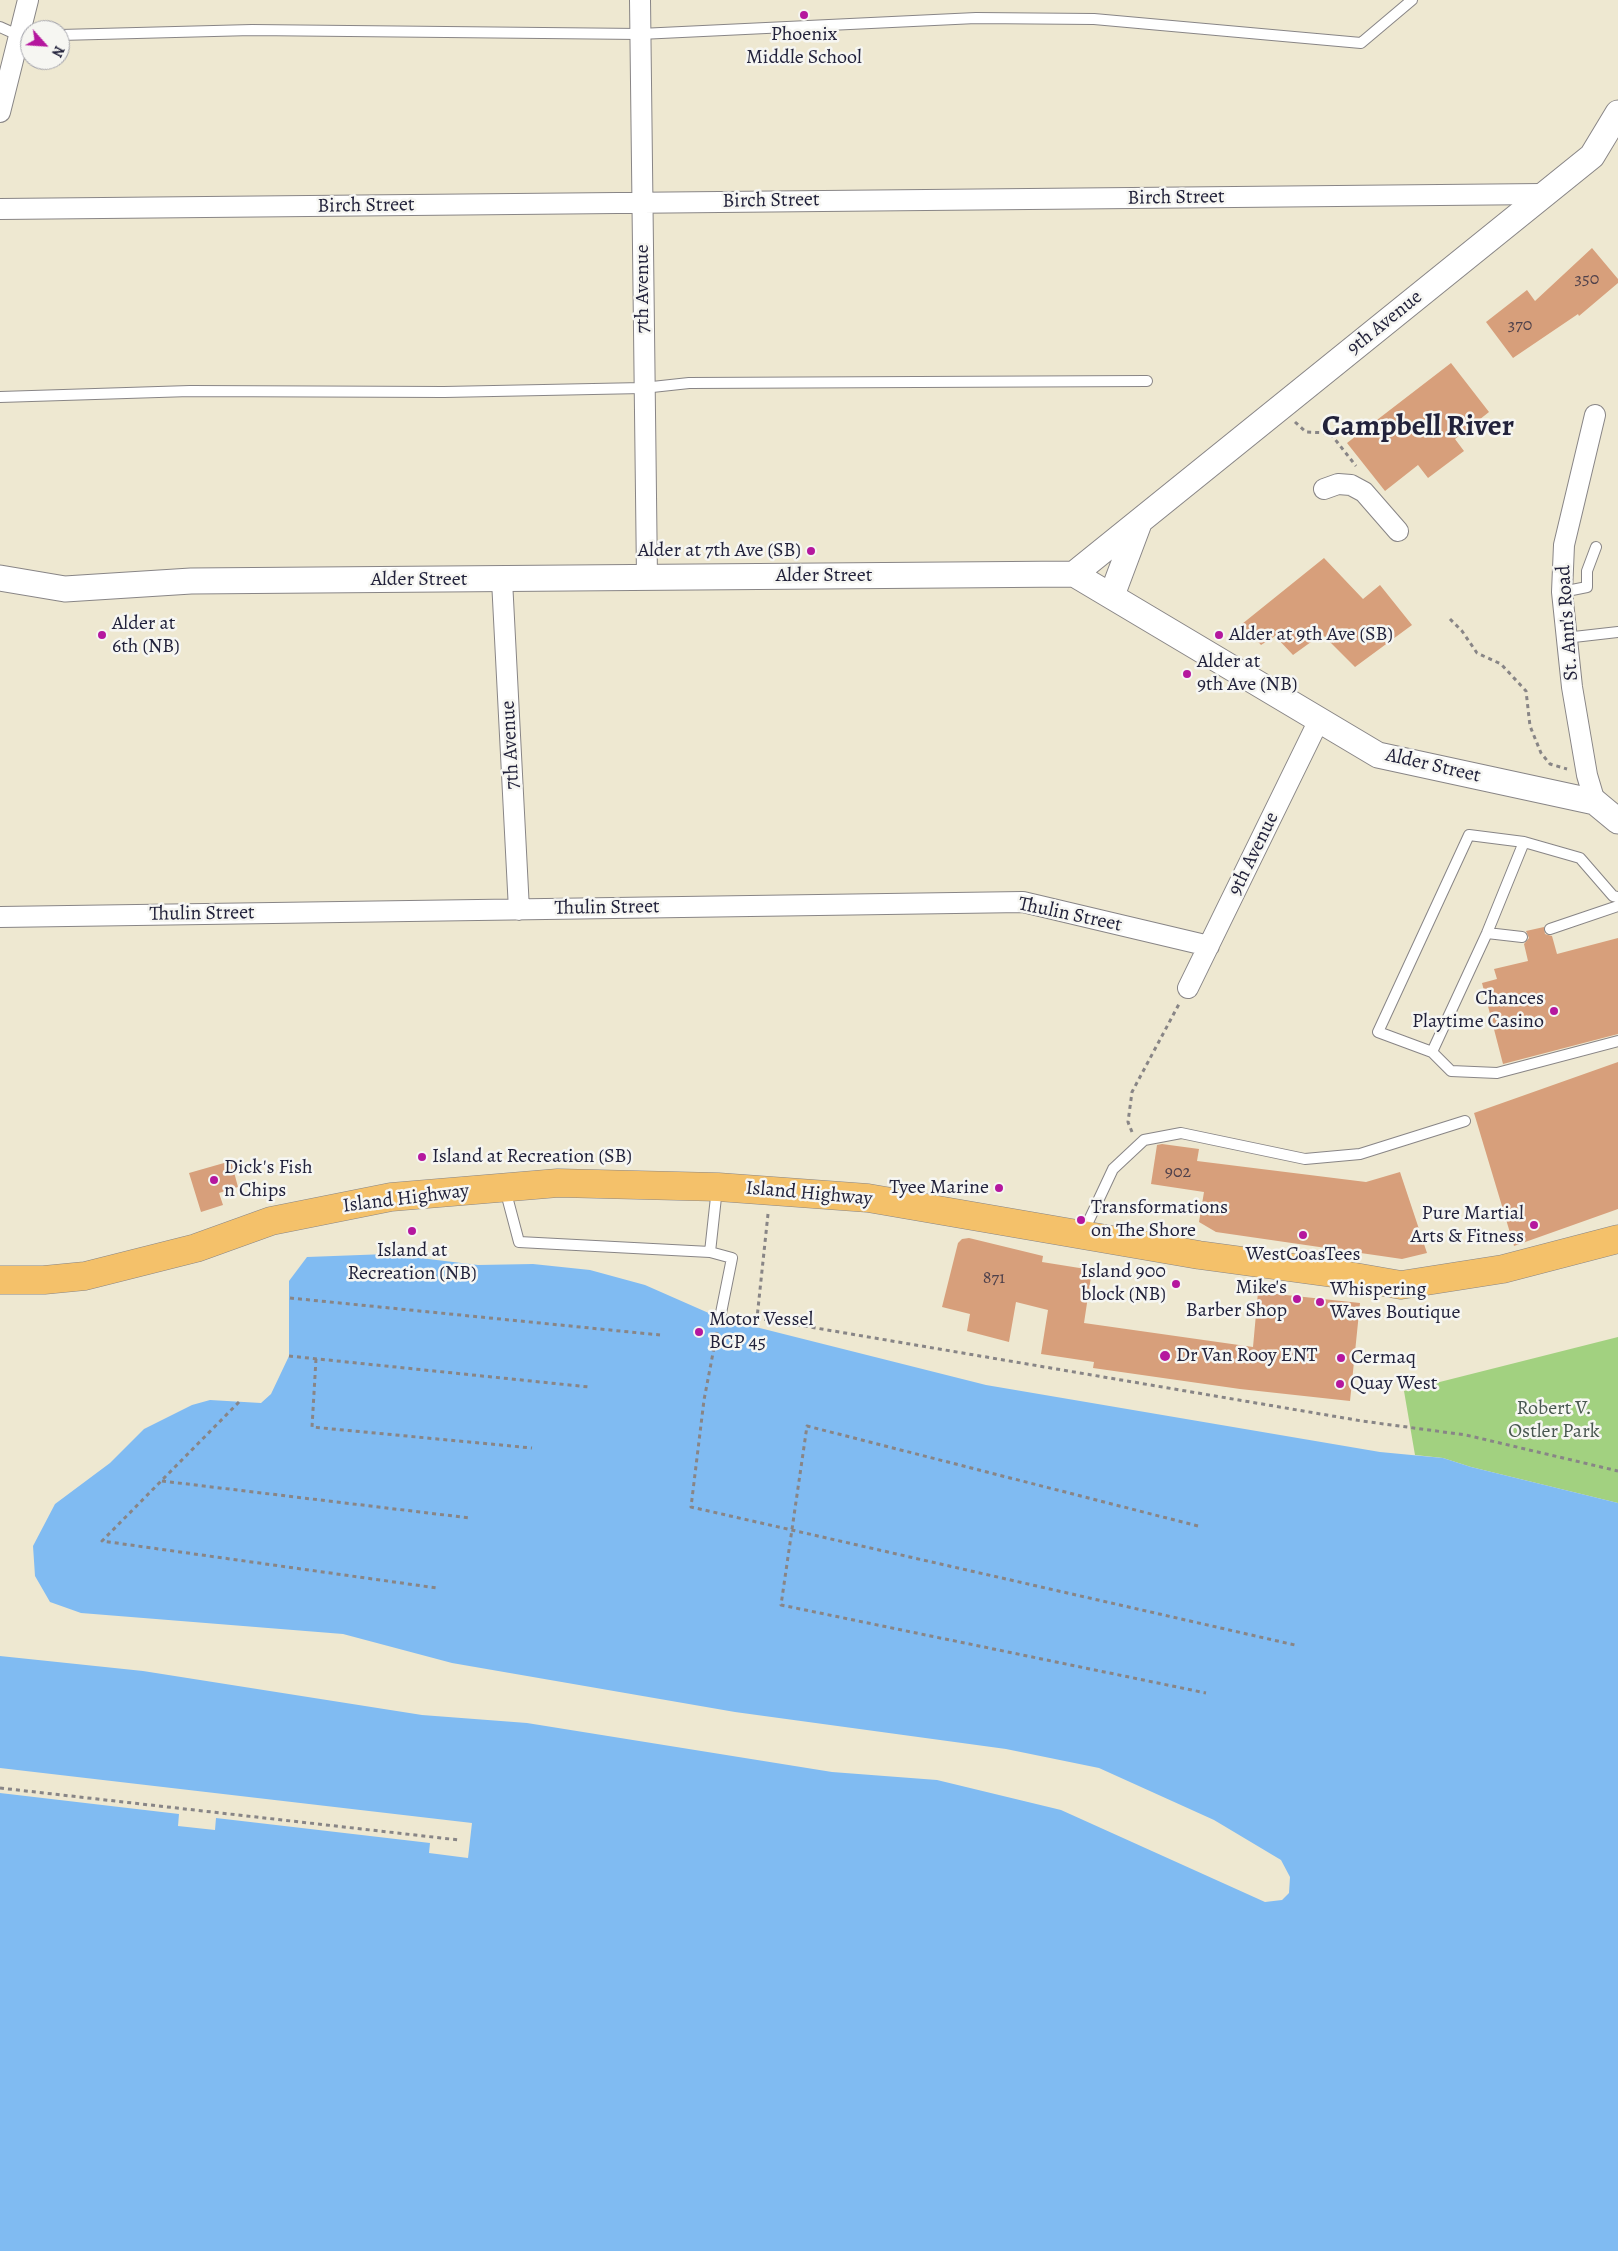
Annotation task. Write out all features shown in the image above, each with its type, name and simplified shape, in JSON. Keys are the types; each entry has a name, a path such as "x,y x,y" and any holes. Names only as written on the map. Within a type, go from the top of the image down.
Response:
{"main road":[{"name":"Island Highway","path":"0,1280 44,1280 85,1276 196,1248 271,1221 391,1198 558,1183 718,1187 868,1198 1199,1256 1332,1273 1401,1285 1503,1269 1618,1239"}],"street":[{"path":"26,20 28,0"},
{"name":"7th Avenue","path":"640,0 643,388 647,577"},
{"path":"0,112 20,51"},
{"name":"9th Avenue","path":"1074,574 1542,194 1592,156 1618,114"},
{"name":"Birch Street","path":"0,209 1542,194"},
{"name":"St. Ann's Road","path":"1595,415 1564,545 1562,592 1565,638 1587,775 1595,802"},
{"path":"1324,489 1338,484 1350,485 1364,492 1398,531"},
{"path":"1112,595 1139,522"},
{"name":"Alder Street","path":"0,578 64,590 191,581 1074,574 1378,754 1595,802"},
{"name":"7th Avenue","path":"502,580 519,910"},
{"name":"9th Avenue","path":"1188,988 1319,720"},
{"path":"1595,802 1618,821"},
{"name":"Thulin Street","path":"0,917 1022,902 1208,946"}],"lane":[{"path":"70,34 252,30 640,34 976,18 1094,19 1361,43 1412,0"},
{"path":"0,27 20,34"},
{"path":"0,397 190,391 444,392 643,388 689,382 1147,381"},
{"path":"1562,592 1587,587 1587,571 1596,547"},
{"path":"1565,638 1618,632"},
{"path":"1618,897 1614,896 1580,858 1524,842 1469,835 1378,1032 1432,1052 1451,1071 1497,1073 1618,1041"},
{"path":"1432,1052 1487,933 1524,842"},
{"path":"1550,929 1618,906"},
{"path":"1487,933 1522,937"},
{"path":"1081,1236 1113,1169 1144,1140 1181,1133 1305,1159 1360,1154 1465,1121"},
{"path":"710,1252 718,1187"},
{"path":"504,1188 519,1242 710,1252 732,1258 720,1318"}],"path":[{"path":"1280,408 1306,432 1330,433 1357,467"},
{"path":"1450,619 1462,631 1478,653 1501,664 1526,692 1530,726 1541,753 1550,764 1587,775"},
{"path":"1137,1146 1128,1122 1132,1092 1188,988"},
{"path":"770,1191 757,1318 1362,1421 1466,1435 1618,1471"},
{"path":"290,1298 660,1335"},
{"path":"720,1318 704,1400 692,1507 1295,1645"},
{"path":"289,1356 589,1387"},
{"path":"316,1359 312,1427 532,1448"},
{"path":"239,1402 102,1541 437,1588"},
{"path":"1198,1526 806,1426 781,1604 1206,1693"},
{"path":"162,1480 470,1518"},
{"path":"0,1788 459,1840"}],"green space":[{"name":"Robert V. Ostler Park","path":"1618,1337 1618,1503 1471,1467 1443,1458 1415,1455 1404,1391"}],"water":[{"path":"387,1254 478,1265 533,1264 590,1270 645,1285 720,1318 986,1385 1380,1452 1443,1458 1471,1467 1618,1503 1618,2251 0,2251 0,1656 143,1671 422,1715 527,1723 832,1772 937,1780 1061,1810 1265,1902 1282,1900 1289,1893 1290,1877 1281,1860 1214,1820 1099,1768 1006,1749 735,1712 452,1663 343,1634 81,1613 50,1602 35,1576 33,1546 55,1504 110,1463 144,1429 192,1405 210,1400 261,1403 271,1394 289,1356 289,1281 307,1257"}],"pier":[{"path":"0,1768 472,1823 468,1858 429,1853 430,1843 216,1818 215,1830 178,1826 179,1814 0,1793"}],"building":[{"path":"1592,248 1618,279 1618,283 1579,316 1578,314 1513,358 1486,322 1527,290 1535,301"},
{"path":"1451,363 1489,412 1455,439 1464,451 1428,478 1418,465 1385,491 1347,443"},
{"path":"1324,558 1363,599 1380,585 1412,625 1355,667 1322,634 1293,655 1275,636 1261,645 1242,624"},
{"name":"Chances Playtime Casino","path":"1544,927 1545,934 1552,936 1557,954 1618,938 1618,1034 1503,1064 1482,983 1497,979 1494,969 1528,961 1524,944 1529,938 1526,931"},
{"path":"1618,1062 1618,1209 1514,1246 1474,1113"},
{"path":"1157,1145 1199,1149 1197,1161 1366,1182 1400,1172 1427,1253 1402,1259 1216,1232 1199,1222 1204,1192 1151,1184"},
{"name":"Dick's Fish n Chips","path":"231,1161 238,1187 219,1193 223,1205 201,1212 189,1173"},
{"path":"969,1238 1043,1256 1042,1262 1092,1270 1084,1323 1253,1347 1258,1292 1360,1303 1350,1401 1240,1389 1093,1368 1094,1362 1041,1354 1048,1310 1016,1302 1009,1342 967,1331 970,1314 942,1307 958,1243 962,1239"}],"place":[{"name":"Phoenix Middle School","path":"804,15"},
{"name":"Alder at 7th Ave (SB)","path":"811,551"},
{"name":"Alder at 6th (NB)","path":"102,635"},
{"name":"Alder at 9th Ave (SB)","path":"1219,635"},
{"name":"Alder at 9th Ave (NB)","path":"1187,674"},
{"name":"Chances Playtime Casino","path":"1554,1011"},
{"name":"Island at Recreation (SB)","path":"422,1157"},
{"name":"Dick's Fish n Chips","path":"214,1180"},
{"name":"Tyee Marine","path":"999,1188"},
{"name":"Transformations on The Shore","path":"1081,1220"},
{"name":"Pure Martial Arts & Fitness","path":"1534,1225"},
{"name":"Island at Recreation (NB)","path":"412,1231"},
{"name":"WestCoasTees","path":"1303,1235"},
{"name":"Island 900 block (NB)","path":"1176,1284"},
{"name":"Mike's Barber Shop","path":"1297,1299"},
{"name":"Whispering Waves Boutique","path":"1320,1302"},
{"name":"Motor Vessel BCP 45","path":"699,1332"},
{"name":"Dr Van Rooy ENT","path":"1165,1356"},
{"name":"Cermaq","path":"1341,1358"},
{"name":"Quay West","path":"1340,1384"}],"district":[{"name":"Campbell River","path":"1418,428"}]}
